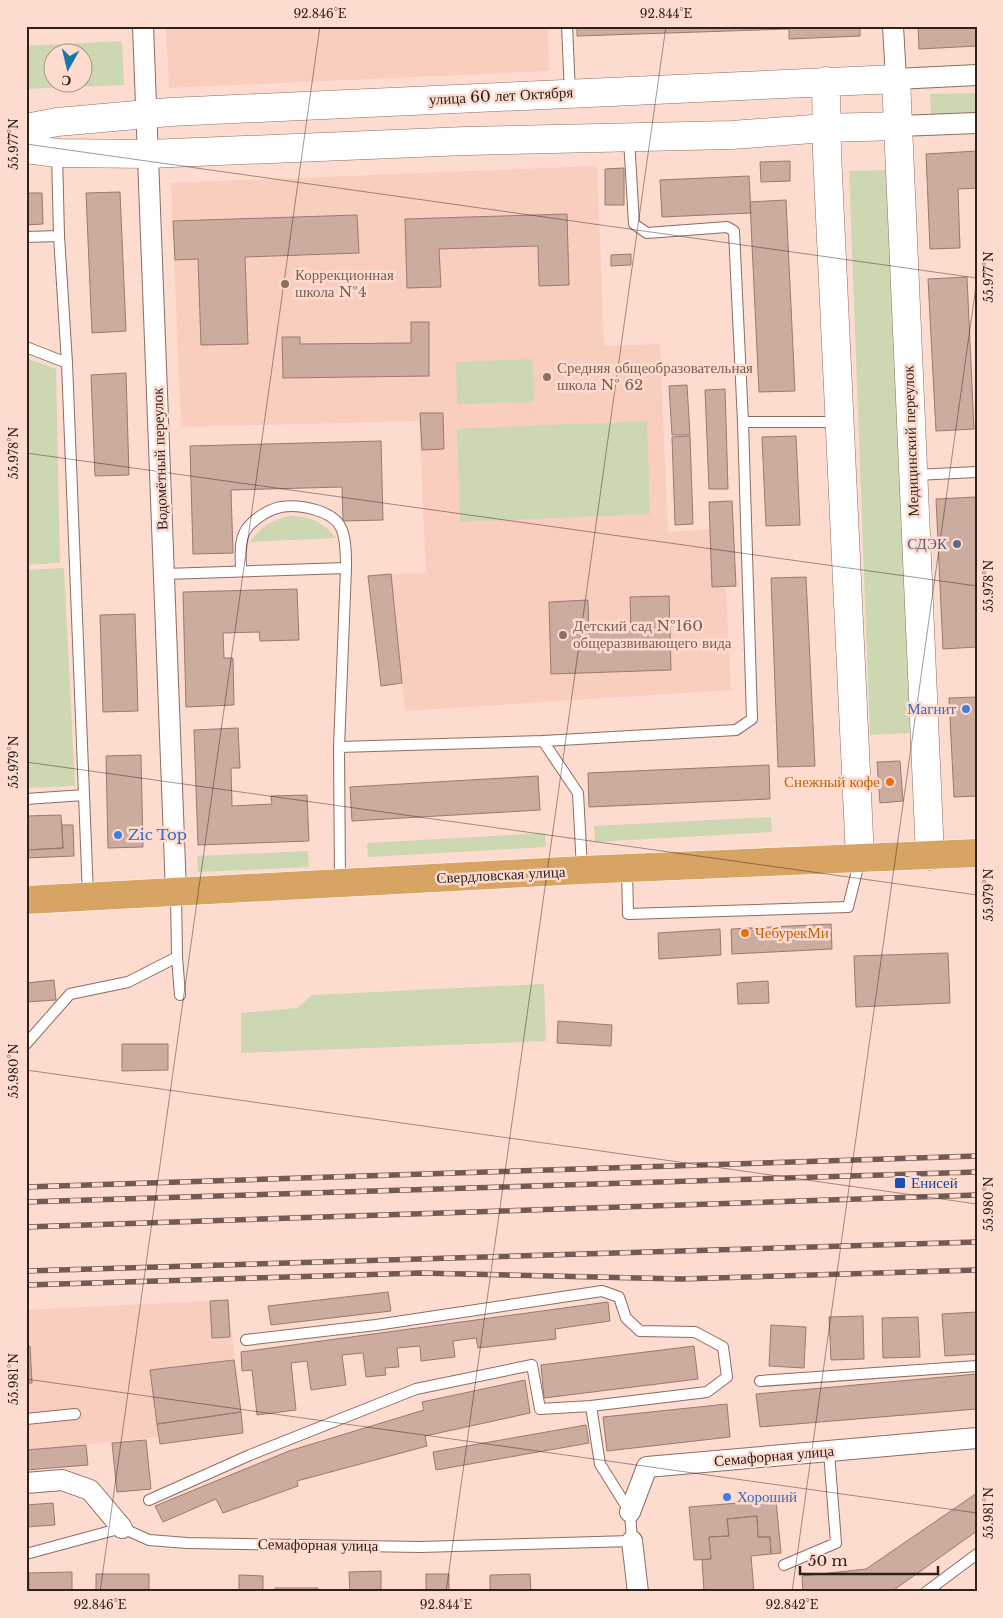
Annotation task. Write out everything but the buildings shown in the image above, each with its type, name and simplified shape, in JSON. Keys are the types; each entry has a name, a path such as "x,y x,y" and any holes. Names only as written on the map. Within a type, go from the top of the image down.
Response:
{"highway":[{"name":"Свердловская улица","path":"26,900 582,870 977,853"}],"main road":[{"name":"улица 60 лет Октября","path":"26,128 57,122 146,113 896,79"},
{"name":"Медицинский переулок","path":"896,79 930,856"},
{"path":"826,81 826,128 860,858"},
{"path":"26,149 57,153 148,154 466,141 732,135 826,128 899,126"}],"street":[{"name":"Водомётный переулок","path":"143,26 176,892"},
{"name":"Медицинский переулок","path":"893,26 896,79"},
{"name":"улица 60 лет Октября","path":"896,79 977,75"},
{"path":"899,126 977,122"},
{"name":"Семафорная улица","path":"630,1512 647,1467 977,1438"},
{"name":"Семафорная улица","path":"26,1483 62,1480 90,1490 122,1528"},
{"name":"Семафорная улица","path":"632,1541 638,1592"}],"lane":[{"path":"567,26 570,93"},
{"path":"339,748 544,741 736,730 752,720 743,422 734,230 728,227 646,233 634,224 629,138"},
{"path":"57,153 88,897"},
{"path":"26,237 59,236"},
{"path":"26,347 67,362"},
{"path":"743,422 840,422"},
{"path":"912,475 977,472"},
{"path":"241,571 241,543 247,527 260,516 280,507 306,508 328,513 342,528 346,551 346,568 339,748 340,883"},
{"path":"165,574 346,568"},
{"path":"544,741 578,793 582,870"},
{"path":"26,799 84,795"},
{"path":"627,869 628,914 848,906 860,858"},
{"path":"176,892 177,957 180,995"},
{"path":"26,1044 70,994 128,982 177,957"},
{"path":"149,1500 250,1455 416,1389 532,1365 540,1409 591,1406 707,1392 727,1377 723,1347 695,1332 640,1331 626,1318 619,1297 602,1291 376,1325 246,1340"},
{"path":"760,1381 977,1366"},
{"path":"591,1406 600,1464 630,1512"},
{"path":"26,1419 76,1414"},
{"path":"784,1565 836,1543 829,1452"},
{"name":"Семафорная улица","path":"122,1528 149,1540 196,1543 420,1547 632,1541 630,1512"},
{"path":"26,1554 122,1528"},
{"path":"926,1592 977,1554"}],"shaded area":[{"path":"166,26 548,26 549,71 169,88"},
{"path":"597,166 604,346 660,344 668,532 710,529 726,586 731,690 405,711 391,574 426,573 419,421 181,427 171,183"},
{"path":"228,1300 241,1412 157,1424 159,1437 26,1450 26,1310"}],"green space":[{"path":"122,41 124,85 92,86 92,43"},
{"path":"42,45 42,88 26,89 26,46"},
{"path":"977,93 977,115 931,116 930,94"},
{"path":"889,170 910,733 870,735 849,171"},
{"path":"26,358 56,369 60,563 26,565"},
{"path":"533,359 534,402 457,404 456,362"},
{"path":"647,421 650,514 460,522 457,429"},
{"path":"288,516 309,518 321,524 336,538 250,542 266,525"},
{"path":"64,568 75,786 26,788 26,570"},
{"path":"771,817 772,832 595,842 594,826"},
{"path":"545,833 546,847 368,857 367,843"},
{"path":"308,851 309,867 198,872 197,856"},
{"path":"544,984 546,1041 241,1053 241,1013 297,1008 312,995"}],"railway":[{"path":"26,1187 977,1156"},
{"path":"26,1202 977,1172"},
{"path":"26,1227 977,1195"},
{"path":"26,1271 977,1242"},
{"path":"26,1285 421,1273 681,1279 977,1270"}],"place":[{"name":"Коррекционная школа №4","path":"285,284"},
{"name":"Средняя общеобразовательная школа № 62","path":"547,377"},
{"name":"СДЭК","path":"957,544"},
{"name":"Детский сад №160 общеразвивающего вида","path":"563,635"},
{"name":"Магнит","path":"966,709"},
{"name":"Снежный кофе","path":"890,782"},
{"name":"Zic Top","path":"118,835"},
{"name":"ЧебурекМи","path":"745,933"},
{"name":"Енисей","path":"900,1183"},
{"name":"Хороший","path":"727,1497"}]}
